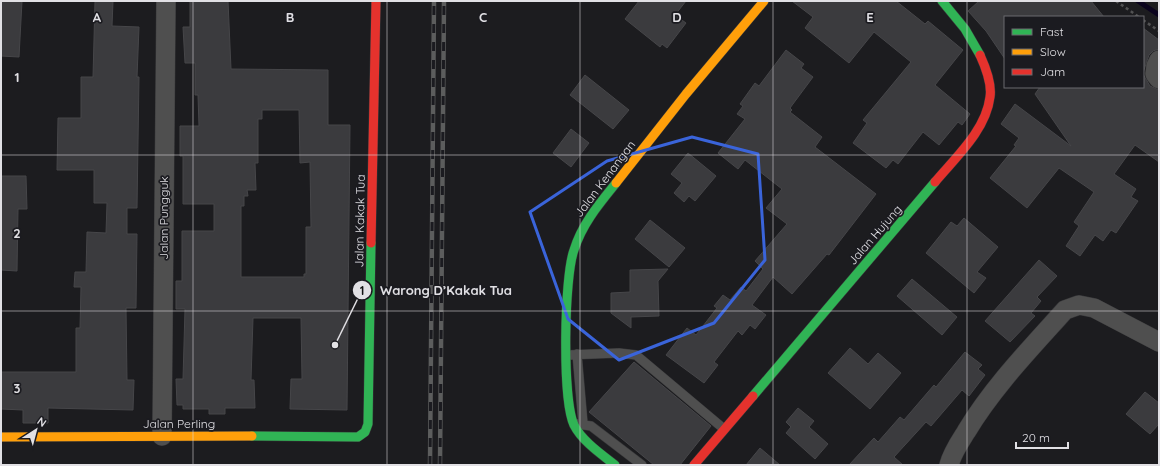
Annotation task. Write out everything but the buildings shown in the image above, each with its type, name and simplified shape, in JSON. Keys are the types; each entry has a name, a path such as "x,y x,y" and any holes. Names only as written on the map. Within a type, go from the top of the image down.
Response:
{"street":[{"name":"Jalan Pungguk","path":"162,436 166,1"},
{"name":"Jalan Kakak Tua","path":"358,437 365,432 368,424 376,1"},
{"name":"Jalan Kenangan","path":"615,465 585,438 570,409 567,354 571,260 580,233 589,217 686,94 764,1"},
{"name":"Jalan Hujung","path":"694,465 973,137 985,114 991,96 987,77 977,47 961,23 942,1"},
{"path":"1159,60 1156,66 1155,74 1159,79"},
{"path":"950,465 952,456 963,437 996,388 1065,310 1079,305 1094,308 1159,342"},
{"name":"Jalan Perling","path":"1,437 358,437"}],"lane":[{"path":"567,354 619,353 636,355 724,428"},
{"path":"577,354 579,424 590,426 642,465"}],"path":[{"path":"1116,1 1138,16"},
{"path":"1144,21 1159,31"}],"highlighted area":[{"path":"692,137 758,154 765,260 714,323 619,360 568,319 530,212 607,161"}],"waterway":[{"path":"1138,1 1159,15"}],"railway":[{"path":"430,465 434,1"},
{"path":"440,465 444,1"}],"traffic: fast":[{"path":"942,1 965,29 980,55"},
{"path":"753,396 935,182"},
{"path":"615,465 587,442 577,431 574,425 570,411 566,365 566,310 571,264 577,241 586,223 616,183"},
{"path":"252,436 358,437 365,432 368,424 371,243"}],"traffic: slow":[{"path":"616,183 686,94 764,1"},
{"path":"1,437 252,436"}],"traffic: jam":[{"path":"371,243 376,1"},
{"path":"935,182 961,153 983,121 990,97 990,87 986,70 980,55"},
{"path":"694,465 753,396"}],"place":[{"name":"Warong D’Kakak Tua","path":"335,345"}]}
